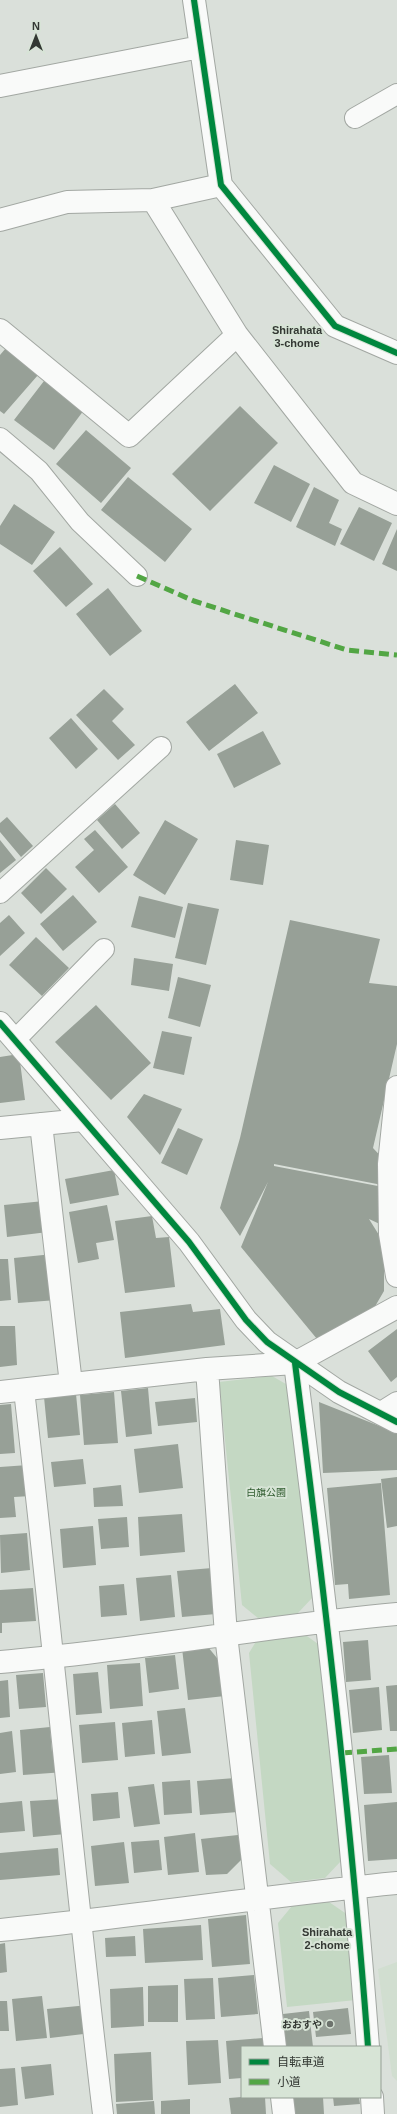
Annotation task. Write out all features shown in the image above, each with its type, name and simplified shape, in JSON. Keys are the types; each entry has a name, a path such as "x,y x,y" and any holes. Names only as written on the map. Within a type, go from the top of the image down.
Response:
{"street":[{"path":"194,0 221,185 335,326 394,346"},
{"path":"0,86 200,47"},
{"path":"0,220 68,202 153,200 221,185"},
{"path":"153,200 238,336 353,483 397,504"},
{"path":"0,330 129,436 238,336"},
{"path":"0,1023 189,1242 246,1320 267,1342 295,1363 339,1392 392,1412"},
{"path":"397,1087 389,1164 390,1234 397,1276"},
{"path":"0,1128 83,1120"},
{"path":"41,1124 71,1384"},
{"path":"0,1392 207,1369 295,1363 397,1308"},
{"path":"295,1363 328,1620 356,1887 368,2046"},
{"path":"207,1369 226,1635 276,2046"},
{"path":"0,1662 54,1657 226,1635 328,1620 397,1614"},
{"path":"0,1930 80,1922 257,1898 397,1883"},
{"path":"282,2098 284,2114"},
{"path":"372,2098 373,2114"}],"lane":[{"path":"355,118 397,94"},
{"path":"0,438 39,471 80,522 137,576"},
{"path":"0,893 161,747"},
{"path":"15,1040 104,949"},
{"path":"24,1390 54,1657 80,1922 102,2114"}],"shaded area":[{"path":"397,1962 397,2081 392,2076 378,1969"}],"green space":[{"name":"白旗公園","path":"272,1376 291,1387 313,1597 297,1614 258,1618 242,1605 219,1382"},
{"path":"300,1631 318,1644 341,1861 325,1878 291,1882 270,1864 249,1653 260,1635"},
{"path":"329,1902 348,1915 356,2000 287,2007 278,1923 292,1906"}],"building":[{"path":"6,348 38,375 4,414 0,411 0,355"},
{"path":"44,381 84,410 54,450 14,420"},
{"path":"240,406 278,443 210,511 172,474"},
{"path":"86,430 131,468 101,503 56,464"},
{"path":"274,465 310,484 291,522 254,503"},
{"path":"128,477 192,529 165,562 101,510"},
{"path":"314,487 339,500 329,523 342,529 335,546 296,527"},
{"path":"14,504 55,532 32,565 0,544 0,526"},
{"path":"359,507 392,523 374,561 340,544"},
{"path":"397,529 397,571 382,564"},
{"path":"60,547 93,584 66,607 33,571"},
{"path":"108,588 142,631 110,656 76,614"},
{"path":"235,684 258,713 209,751 186,722"},
{"path":"104,689 124,709 112,721 135,745 118,760 76,715"},
{"path":"71,718 98,749 76,769 49,738"},
{"path":"263,731 281,764 234,788 217,754"},
{"path":"115,804 140,833 122,849 97,820"},
{"path":"7,817 33,846 21,857 0,832 0,823"},
{"path":"165,820 198,839 165,895 133,875"},
{"path":"95,830 128,867 99,893 75,867 94,850 84,839"},
{"path":"0,840 16,860 0,873"},
{"path":"236,840 269,845 263,885 230,880"},
{"path":"46,868 67,889 41,914 21,893"},
{"path":"73,895 97,922 63,951 40,924"},
{"path":"139,896 183,907 175,938 131,927"},
{"path":"188,903 219,909 206,965 175,958"},
{"path":"9,915 25,933 0,956 0,923"},
{"path":"290,920 380,939 369,983 397,986 397,1044 373,1148 387,1163 382,1185 274,1164 274,1166 383,1187 384,1226 369,1219 384,1243 384,1291 370,1315 322,1345 241,1247 268,1182 240,1236 220,1208 240,1138"},
{"path":"36,937 69,968 42,996 9,965"},
{"path":"134,958 173,964 169,991 131,985"},
{"path":"178,977 211,985 200,1027 168,1018"},
{"path":"96,1005 151,1063 111,1100 55,1042"},
{"path":"162,1031 192,1037 184,1075 153,1068"},
{"path":"19,1054 25,1100 0,1103 0,1057"},
{"path":"144,1094 182,1109 160,1155 127,1117"},
{"path":"178,1128 203,1139 187,1175 161,1163"},
{"path":"114,1170 119,1195 70,1204 65,1179"},
{"path":"44,1201 48,1232 7,1237 4,1205"},
{"path":"107,1205 114,1240 96,1243 99,1259 78,1263 69,1212"},
{"path":"152,1216 156,1238 169,1237 175,1287 125,1293 115,1221"},
{"path":"53,1254 57,1300 18,1303 14,1258"},
{"path":"0,1259 8,1259 11,1300 0,1301"},
{"path":"191,1304 193,1312 220,1309 225,1345 125,1358 120,1312"},
{"path":"0,1326 15,1326 17,1365 0,1367"},
{"path":"397,1329 397,1377 391,1382 368,1351"},
{"path":"148,1388 152,1434 126,1437 121,1391"},
{"path":"114,1392 118,1443 84,1445 80,1395"},
{"path":"76,1394 80,1435 48,1438 44,1397"},
{"path":"195,1398 197,1422 158,1426 155,1402"},
{"path":"319,1402 397,1433 397,1470 323,1473"},
{"path":"11,1404 15,1453 0,1454 0,1405"},
{"path":"178,1444 183,1488 139,1493 134,1449"},
{"path":"83,1459 86,1484 54,1487 51,1462"},
{"path":"28,1465 31,1496 14,1497 16,1517 0,1518 0,1467"},
{"path":"397,1477 397,1526 387,1528 381,1479"},
{"path":"381,1483 390,1595 349,1599 348,1584 335,1585 327,1488"},
{"path":"121,1485 123,1506 94,1507 93,1488"},
{"path":"182,1514 185,1552 140,1556 138,1517"},
{"path":"127,1517 129,1547 101,1549 98,1519"},
{"path":"93,1526 96,1565 63,1568 60,1529"},
{"path":"27,1533 30,1570 1,1573 0,1535"},
{"path":"212,1568 216,1614 182,1617 177,1571"},
{"path":"171,1575 175,1617 140,1621 136,1578"},
{"path":"124,1584 127,1615 101,1617 99,1586"},
{"path":"33,1588 36,1621 2,1623 2,1633 0,1633 0,1590"},
{"path":"368,1640 371,1680 346,1682 343,1642"},
{"path":"208,1647 221,1663 225,1696 188,1700 182,1648"},
{"path":"175,1655 179,1689 149,1693 145,1658"},
{"path":"140,1663 143,1706 110,1709 107,1665"},
{"path":"98,1672 102,1713 76,1715 73,1674"},
{"path":"43,1673 46,1707 19,1709 16,1675"},
{"path":"8,1680 10,1717 0,1718 0,1681"},
{"path":"397,1685 397,1731 390,1731 386,1686"},
{"path":"379,1687 382,1730 353,1733 349,1690"},
{"path":"185,1708 191,1753 162,1756 157,1711"},
{"path":"152,1720 155,1754 125,1757 122,1723"},
{"path":"115,1722 118,1760 82,1763 79,1725"},
{"path":"50,1727 52,1752 63,1751 65,1772 23,1775 20,1730"},
{"path":"12,1731 16,1772 0,1774 0,1733"},
{"path":"389,1755 392,1793 364,1794 361,1757"},
{"path":"235,1778 238,1812 200,1815 197,1781"},
{"path":"190,1780 192,1813 164,1815 162,1782"},
{"path":"154,1784 160,1824 134,1827 128,1787"},
{"path":"118,1792 120,1818 93,1821 91,1794"},
{"path":"63,1799 66,1834 33,1837 30,1801"},
{"path":"22,1801 25,1831 0,1833 0,1803"},
{"path":"397,1802 397,1859 368,1861 364,1805"},
{"path":"195,1833 199,1872 168,1875 164,1837"},
{"path":"238,1835 242,1859 227,1874 206,1875 201,1839"},
{"path":"159,1840 162,1870 134,1873 131,1842"},
{"path":"124,1842 129,1883 95,1886 91,1846"},
{"path":"58,1848 60,1875 0,1880 0,1853"},
{"path":"246,1915 250,1964 212,1967 208,1919"},
{"path":"201,1925 203,1960 145,1963 143,1929"},
{"path":"135,1936 136,1956 106,1957 105,1938"},
{"path":"5,1943 7,1972 0,1973 0,1944"},
{"path":"254,1975 258,2014 221,2017 218,1978"},
{"path":"213,1978 215,2019 186,2020 184,1979"},
{"path":"178,1985 178,2022 148,2022 148,1986"},
{"path":"143,1987 144,2026 111,2028 110,1989"},
{"path":"42,1996 47,2038 16,2041 12,1999"},
{"path":"0,2001 7,2001 9,2031 0,2031"},
{"path":"89,2005 92,2033 50,2038 47,2009"},
{"path":"348,2008 351,2034 316,2037 313,2012"},
{"path":"309,2011 313,2046 286,2046 283,2014"},
{"path":"263,2038 264,2046 241,2046 241,2078 229,2079 226,2041"},
{"path":"218,2040 221,2083 188,2085 186,2041"},
{"path":"151,2052 153,2100 116,2102 114,2054"},
{"path":"51,2064 54,2095 25,2099 21,2067"},
{"path":"15,2068 18,2105 0,2107 0,2069"},
{"path":"229,2098 265,2098 266,2114 231,2114"},
{"path":"293,2098 323,2098 324,2114 295,2114"},
{"path":"333,2098 359,2098 360,2104 334,2106"},
{"path":"190,2099 190,2114 161,2114 161,2101"},
{"path":"154,2101 155,2114 117,2114 116,2104"}],"marked path":[{"path":"137,576 194,601 347,650 397,655"},
{"path":"342,1753 397,1749"}],"cycle path":[{"path":"194,0 221,185 335,326 397,353"},
{"path":"0,1023 189,1242 246,1320 267,1342 339,1392 397,1422"},
{"path":"295,1363 336,1705 354,1876 368,2046"}],"place":[{"name":"おおすや","path":"330,2024"}],"district":[{"name":"Shirahata 3-chome","path":"297,336"},
{"name":"Shirahata 2-chome","path":"327,1938"}]}
